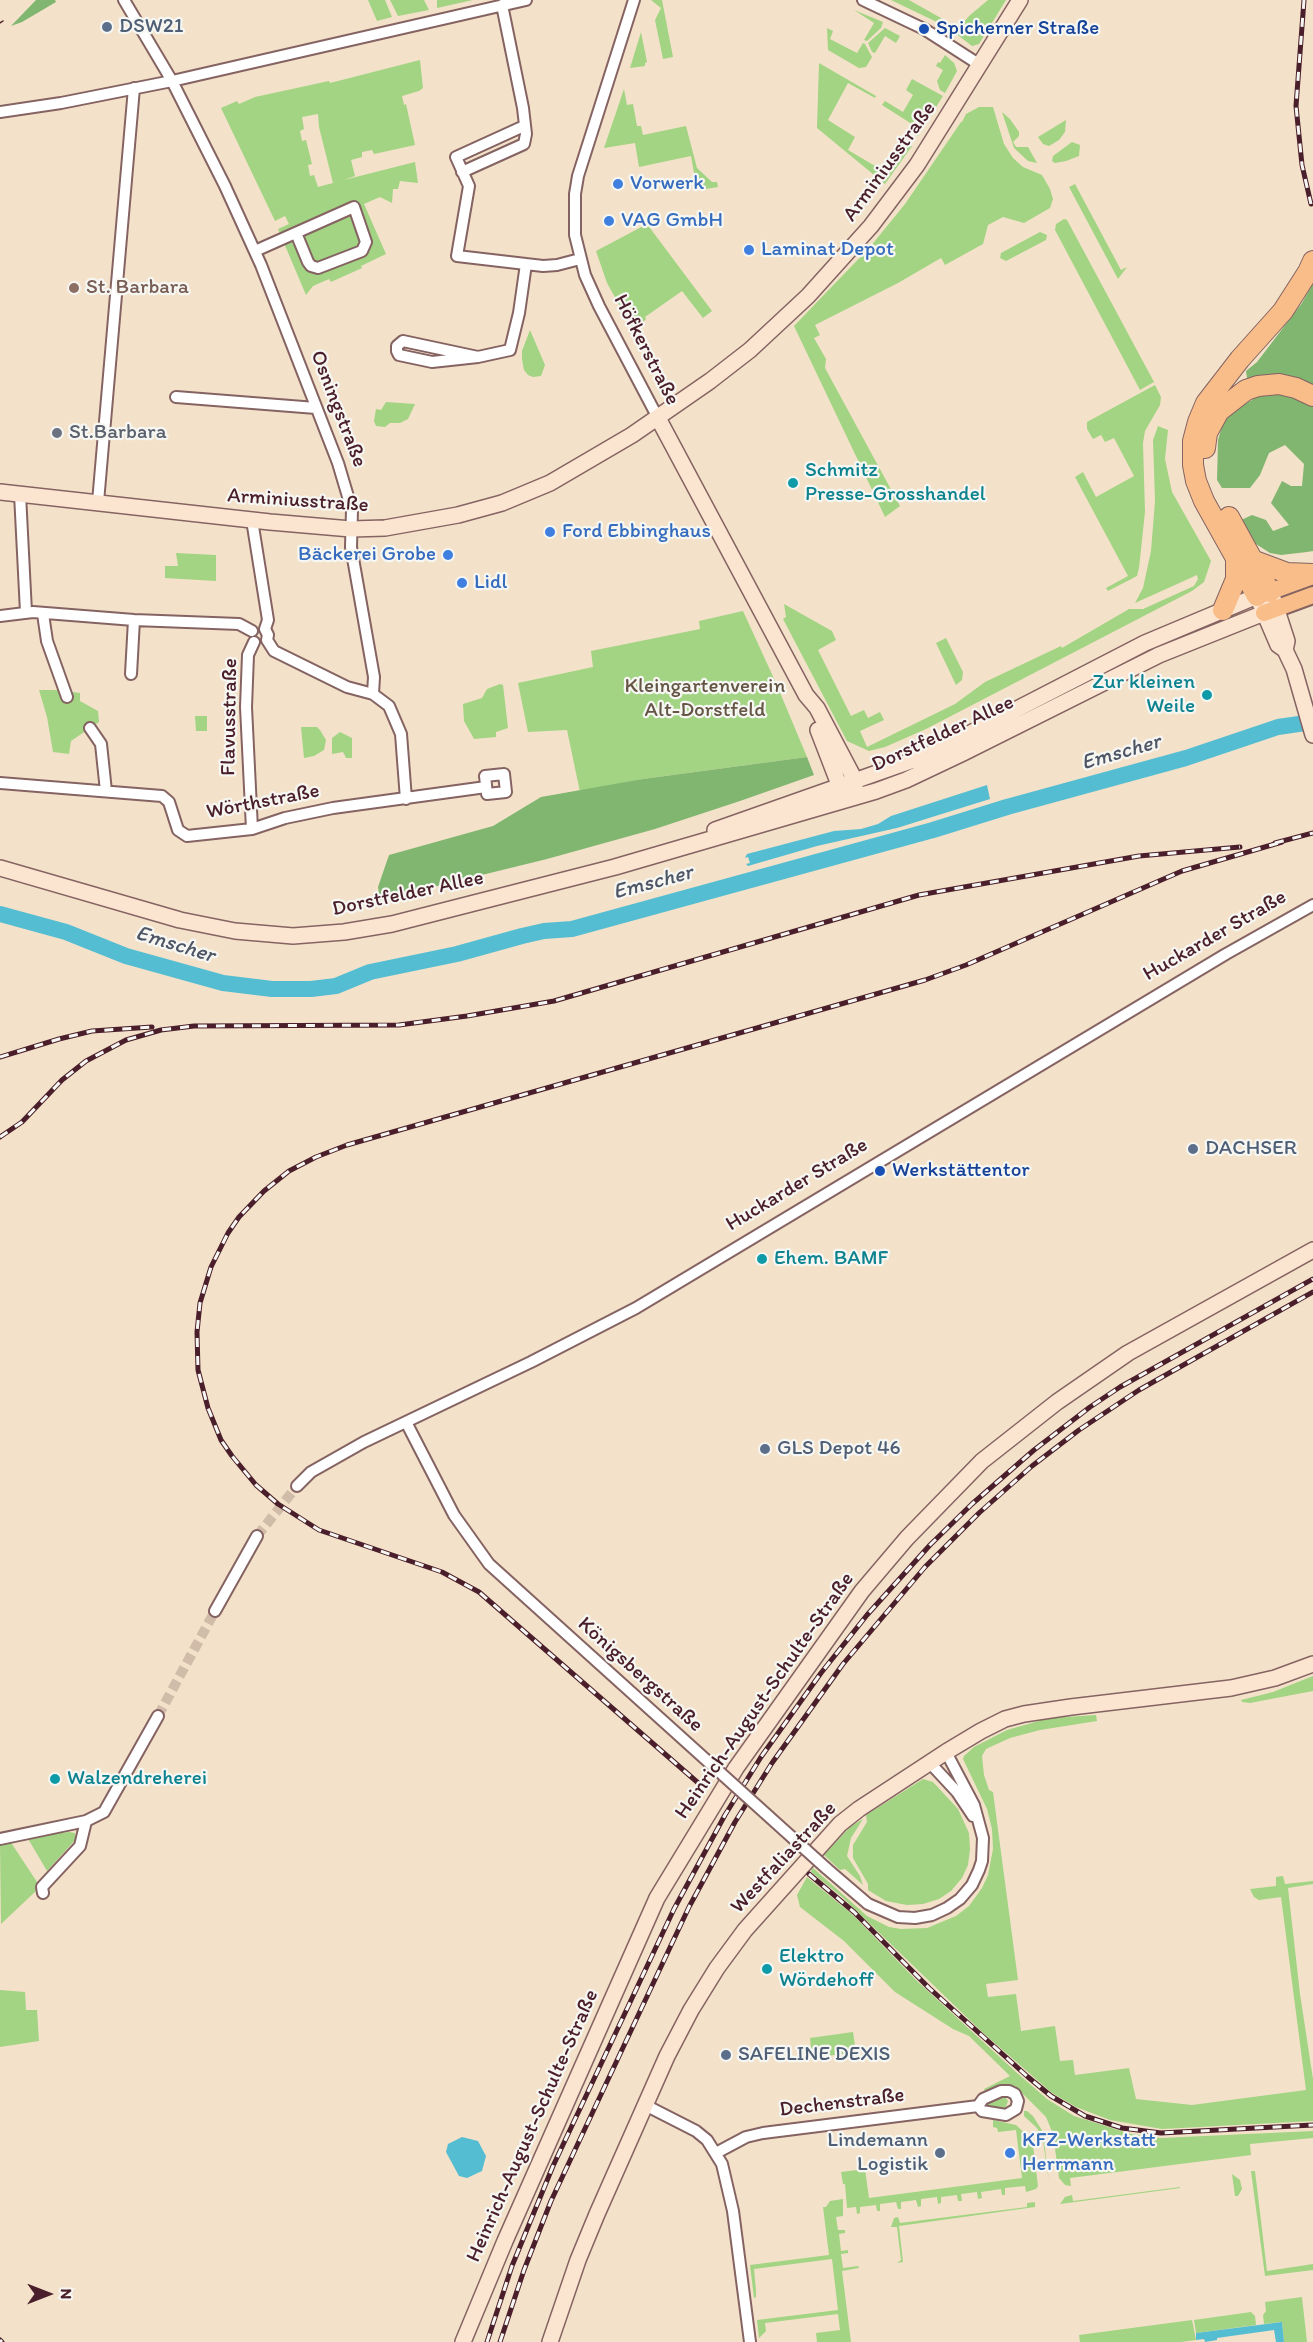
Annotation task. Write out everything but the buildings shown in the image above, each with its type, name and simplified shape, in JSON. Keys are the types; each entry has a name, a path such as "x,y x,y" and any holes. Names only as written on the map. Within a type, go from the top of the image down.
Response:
{"highway":[{"path":"1313,261 1283,311 1206,403 1193,441 1193,465 1196,481 1204,501 1246,559 1287,573 1313,575"},
{"path":"1267,602 1215,496 1205,463 1207,434 1219,411 1246,390 1279,384 1296,388 1313,396"},
{"path":"1223,610 1246,559"}],"main road":[{"name":"Arminiusstraße","path":"0,492 351,529 385,528 437,519 502,503 550,483 658,418 750,350 838,264 871,226 917,165 1020,0"},
{"name":"Höfkerstraße","path":"658,418 806,695 817,708 856,782"},
{"path":"1267,602 1313,575"},
{"path":"1267,602 1313,595"},
{"path":"1267,602 1278,645 1286,650 1302,693 1313,735"},
{"name":"Dorstfelder Allee","path":"615,867 723,827 856,782 947,746 1108,661 1223,610 1267,602"},
{"name":"Dorstfelder Allee","path":"0,868 180,920 235,931 293,936 344,932 392,924 615,867 853,798 915,775 1267,602"},
{"name":"Höfkerstraße","path":"806,695 808,709 840,787 853,798"},
{"path":"853,798 856,782"},
{"name":"Heinrich-August-Schulte-Straße","path":"463,2342 505,2241 657,1898 736,1768 862,1591 935,1508 982,1461 1033,1420 1128,1353 1313,1250"},
{"name":"Westfaliastraße","path":"550,2342 578,2260 645,2105 691,2010 717,1968 745,1930 840,1824 946,1752 1005,1719 1024,1714 1231,1688 1275,1678 1313,1664"}],"street":[{"path":"124,0 171,81"},
{"path":"0,112 61,103 171,81 526,0"},
{"name":"Höfkerstraße","path":"634,0 578,176 574,212 575,235 580,259 599,306 658,418"},
{"path":"863,0 914,23 980,65"},
{"path":"462,172 524,144 526,134 523,108 502,5"},
{"name":"Osningstraße","path":"171,81 225,186 255,251 345,485 351,510 359,602 374,677 373,694"},
{"path":"98,502 134,88"},
{"path":"524,126 456,157 469,186 457,256 543,266 580,259"},
{"path":"255,251 354,207 366,242 362,251 318,268 308,262 296,233"},
{"path":"478,357 403,341 397,346 399,355 432,362 478,357 510,350 519,313 526,264"},
{"path":"176,397 316,408"},
{"path":"20,494 26,612"},
{"path":"252,520 268,620 266,634"},
{"path":"0,616 26,612 134,620 239,624 253,636 258,627 266,634 274,651 347,687 373,694 389,706 401,734 406,799"},
{"path":"43,614 47,641 67,697"},
{"path":"131,674 134,620"},
{"name":"Flavusstraße","path":"252,829 246,707 248,655 253,636"},
{"path":"90,728 101,744 106,791"},
{"name":"Wörthstraße","path":"0,783 165,797 169,802 177,827 185,836 252,829 285,818 333,808 486,787"},
{"name":"Huckarder Straße","path":"297,1486 311,1473 334,1458 617,1319 1226,954 1313,905"},
{"name":"Königsbergstraße","path":"406,1422 453,1515 489,1564 858,1896 879,1910 898,1917 924,1917 947,1908 960,1899 972,1886 982,1861 982,1832 974,1805 946,1752"},
{"path":"216,1611 257,1536"},
{"path":"0,1839 97,1817 110,1804 158,1716"},
{"path":"930,1763 964,1801 982,1832"},
{"path":"43,1893 42,1887 80,1846 86,1821"},
{"path":"645,2105 696,2131 716,2153 726,2175 750,2342"},
{"name":"Dechenstraße","path":"716,2153 746,2137 763,2133 978,2106"}],"green space":[{"path":"36,0 55,0 56,2 11,26"},
{"path":"368,0 385,0 392,17 377,21"},
{"path":"390,0 424,0 429,10 398,16"},
{"path":"437,0 473,0 437,8"},
{"path":"651,0 662,0 673,57 663,59 655,20 661,8"},
{"path":"891,0 909,0 941,18 943,25"},
{"path":"988,0 1006,0 979,44 972,46 955,33 969,16"},
{"path":"854,10 883,22 881,28 867,41 864,40 874,23"},
{"path":"827,28 833,31 830,39 857,53 863,43 865,44 872,57 866,67 859,68 828,50"},
{"path":"885,28 900,36 896,43 885,36 875,53 872,52 868,43"},
{"path":"641,32 647,62 645,66 630,68"},
{"path":"945,55 954,63 957,71 945,93 940,90 937,81 943,70 936,66"},
{"path":"420,60 423,88 402,96 404,105 406,104 415,145 374,154 372,150 362,152 362,157 351,160 355,176 344,180 415,162 418,183 400,181 398,189 393,189 392,203 380,197 364,204 386,254 331,282 329,279 313,286 306,295 278,229 289,224 285,216 275,221 221,108 237,101 239,104 255,97 329,81 330,83","holes":["318,114 333,183 318,187 314,175 310,176 308,165 312,164 306,140 302,141 300,131 304,129 302,117"]},
{"path":"819,63 876,96 875,98 848,83 828,120 855,137 848,150 887,173 906,142 912,146 885,184 817,128"},
{"path":"912,79 943,96 918,136 912,132 915,126 882,105 885,101 903,112 913,95 906,90"},
{"path":"624,89 627,105 633,104 637,126 641,126 643,135 686,126 697,168 712,182 717,182 718,187 700,190 696,184 691,156 639,167 635,143 604,148"},
{"path":"979,107 993,107 1004,144 1013,158 1023,167 1042,175 1053,199 1050,208 1024,223 1003,217 988,225 983,244 945,265 941,258 898,283 815,325 820,335 814,338 826,359 825,368 900,506 885,517 794,326 870,247 905,204 966,114"},
{"path":"1002,112 1019,132 1019,136 1013,142 1016,147 1028,147 1037,163 1028,161 1014,148"},
{"path":"1066,120 1065,132 1059,140 1049,146 1043,144 1038,137"},
{"path":"1072,142 1080,145 1079,156 1066,161 1055,163 1052,161 1053,156"},
{"path":"1075,184 1121,270 1127,267 1118,279 1069,187"},
{"path":"1064,219 1067,220 1154,382 1140,390 1055,230 1056,224"},
{"path":"647,224 712,311 703,318 682,291 645,317 646,319 634,331 607,283 596,251"},
{"path":"1040,232 1047,235 1046,240 1006,261 1000,258 1001,253"},
{"path":"1313,283 1313,387 1279,377 1247,378 1246,371 1257,362 1302,303"},
{"path":"530,330 545,365 541,376 533,377 524,370 522,351"},
{"path":"1155,385 1161,397 1160,405 1145,431 1143,443 1145,512 1139,568 1137,576 1108,591 1106,588 1128,576 1075,477 1083,472 1096,497 1134,476 1114,438 1105,442 1101,435 1093,439 1087,429 1087,422"},
{"path":"1274,392 1313,402 1313,551 1281,555 1270,553 1256,544 1239,521 1252,515 1266,520 1273,531 1289,525 1271,503 1282,481 1291,486 1302,486 1304,464 1285,445 1269,453 1260,475 1250,488 1222,488 1217,480 1218,440 1225,416 1262,394"},
{"path":"386,402 415,404 408,419 400,423 390,423 385,427 376,426 374,421 376,409 381,410"},
{"path":"1158,426 1168,430 1165,459 1172,492 1211,561 1204,582 1192,591 926,729 885,747 869,751 847,741 783,619 786,617 784,604 832,631 836,640 818,650 851,716 864,710 868,718 880,712 884,720 860,731 867,747 955,704 985,682 1061,646 1062,648 1129,609 1143,609 1194,586 1198,579 1197,575 1135,603 1143,588 1151,551 1155,501 1153,440"},
{"path":"176,553 216,555 216,581 165,578 165,566 178,566"},
{"name":"Kleingartenverein Alt-Dorstfeld","path":"743,611 807,757 643,779 580,792 567,730 528,732 518,683 593,667 591,651 700,629 699,621"},
{"path":"946,638 963,672 962,680 956,685 936,643"},
{"path":"503,685 508,728 496,732 496,737 474,739 464,721 463,704 482,698 487,689"},
{"path":"39,690 58,690 62,697 72,692 80,693 80,701 98,711 99,722 71,741 69,754 53,752 47,717"},
{"path":"195,716 207,716 207,731 196,731"},
{"path":"301,727 317,727 320,730 326,740 324,750 314,756 304,758"},
{"path":"340,732 352,738 352,758 346,758 343,752 332,754 332,738"},
{"path":"807,757 814,775 740,801 655,829 547,859 380,900 378,887 389,855 493,826 541,797 643,779"},
{"path":"1313,1676 1313,1691 1250,1703 1241,1700 1273,1692"},
{"path":"1096,1715 1097,1721 1040,1730 1010,1738 986,1749 982,1756 984,1775 989,1790 993,1792 1018,1980 986,1984 988,1997 1016,1994 1021,2031 1055,2026 1060,2061 1073,2060 1075,2075 1129,2068 1136,2099 1192,2105 1306,2090 1281,1897 1259,1900 1254,1897 1250,1889 1276,1886 1276,1877 1283,1876 1285,1884 1313,1881 1313,1884 1288,1888 1300,1994 1313,2079 1313,2121 1162,2129 1110,2120 1076,2107 1052,2093 982,2032 842,1897 811,1872 812,1867 867,1916 889,1927 927,1928 956,1916 969,1906 982,1888 988,1875 993,1849 992,1829 987,1809 963,1759 964,1756 974,1747 1007,1730 1049,1718"},
{"path":"923,1779 933,1782 958,1809 969,1833 968,1865 962,1878 951,1891 939,1899 923,1904 907,1905 886,1901 868,1890 868,1884 853,1858 853,1845 867,1822 866,1815"},
{"path":"863,1819 851,1838 847,1856 863,1885 845,1869 840,1870 824,1855 850,1827"},
{"path":"75,1833 76,1839 47,1871 27,1837"},
{"path":"10,1841 39,1885 35,1888 36,1891 1,1924 0,1843"},
{"path":"807,1877 853,1915 917,1981 1016,2072 1047,2099 1074,2116 1131,2134 1161,2138 1313,2131 1313,2138 1250,2144 1251,2155 1070,2178 1071,2186 1065,2185 1059,2178 1053,2134 1046,2117 1015,2086 1003,2085 985,2091 984,2089 1010,2076 969,2036 953,2029 895,1992 844,1941 800,1907 797,1895"},
{"path":"0,1990 25,1992 26,2010 37,2010 39,2041 0,2047"},
{"path":"853,2032 856,2052 812,2058 810,2038"},
{"path":"996,2097 1006,2098 1008,2101 1005,2109 984,2106 984,2103"},
{"path":"1024,2111 1033,2116 1043,2132 1049,2182 1043,2141 1037,2128 1024,2116"},
{"path":"993,2120 1016,2125 1029,2137 1033,2145 1038,2186 1036,2189 1026,2192 1025,2186 1005,2188 1005,2195 1002,2195 1001,2189 981,2192 982,2198 978,2199 977,2192 961,2194 962,2201 958,2201 957,2195 941,2197 941,2203 938,2204 937,2197 921,2199 921,2206 918,2207 916,2200 901,2202 901,2209 898,2209 896,2202 880,2204 880,2211 877,2211 876,2205 860,2207 860,2213 857,2214 856,2207 847,2208 845,2184 843,2184 841,2172 865,2169 869,2198 1022,2178 1016,2130 998,2132 997,2128 993,2127"},
{"path":"1251,2171 1255,2171 1267,2271 1313,2264 1313,2270 1265,2276"},
{"path":"1232,2174 1240,2180 1242,2189 1238,2196 1235,2196"},
{"path":"1180,2187 1060,2204 1065,2197 1072,2195 1073,2201"},
{"path":"843,2199 843,2216 836,2217 838,2230 845,2230 845,2233 839,2234 841,2251 848,2250 848,2253 841,2254 843,2268 858,2266 859,2268 842,2271 851,2342 817,2342 816,2333 840,2330 838,2314 765,2323 766,2331 759,2338 757,2320 838,2310 832,2259 754,2269 756,2297 754,2298 750,2265 829,2255 823,2207 826,2207 830,2201"},
{"path":"1035,2202 1035,2207 899,2226 903,2262 897,2263 901,2260 897,2227 891,2227 894,2218 898,2217 900,2223 1027,2207 1027,2203"},
{"path":"1302,2297 1307,2342 1284,2342 1282,2322 1264,2324 1265,2302"},
{"path":"1251,2312 1255,2316 1256,2325 1196,2333 1194,2320"},
{"path":"1192,2320 1196,2340 1080,2342 1079,2335"}],"water":[{"path":"987,785 990,799 897,828 817,846 748,866 746,864 750,863 748,857 745,858 747,854 834,831 861,829 878,824 891,816"},
{"path":"462,2137 478,2141 486,2156 482,2171 467,2178 459,2176 446,2152 448,2144"},
{"path":"1282,2322 1284,2342 1276,2342 1274,2330 1217,2338 1217,2340 1205,2342 1204,2339 1196,2340 1196,2333"}],"waterway":[{"name":"Emscher","path":"0,914 66,932 126,956 223,983 272,989 311,989 336,986 370,972 457,954 544,931 572,929 1186,758 1278,727 1313,722"}],"tunnel":[{"path":"257,1536 297,1486"},
{"path":"158,1716 215,1611"}],"railway":[{"path":"1304,0 1296,106 1302,165 1311,204"},
{"path":"1275,843 1313,833"},
{"path":"704,1788 479,1592 442,1572 319,1530 278,1504 256,1485 221,1440 208,1408 198,1370 197,1332 200,1303 211,1267 228,1233 239,1217 264,1191 289,1171 347,1145 925,980 966,965 1182,871 1282,842"},
{"path":"0,1137 22,1122 62,1080 86,1061 126,1040 161,1030 194,1026 399,1025 467,1016 554,1001 919,895 1139,856 1240,847"},
{"path":"0,1057 92,1031 152,1027"},
{"path":"487,2342 512,2266 553,2166 674,1909 725,1815 761,1757 821,1673 867,1615 930,1545 972,1504 1034,1450 1120,1387 1313,1279"},
{"path":"500,2342 524,2270 551,2201 689,1907 735,1822 772,1763 843,1664 925,1567 979,1513 1032,1466 1079,1430 1139,1390 1313,1292"},
{"path":"809,1874 854,1912 929,1988 1028,2077 1051,2096 1085,2116 1122,2128 1161,2133 1313,2125"}],"place":[{"name":"DSW21","path":"107,27"},
{"name":"Spicherner Straße","path":"924,29"},
{"name":"Vorwerk","path":"618,184"},
{"name":"VAG GmbH","path":"609,221"},
{"name":"Laminat Depot","path":"749,250"},
{"name":"St. Barbara","path":"74,288"},
{"name":"St.Barbara","path":"57,433"},
{"name":"Schmitz Presse-Grosshandel","path":"793,483"},
{"name":"Ford Ebbinghaus","path":"550,532"},
{"name":"Bäckerei Grobe","path":"448,555"},
{"name":"Lidl","path":"462,583"},
{"name":"Zur kleinen Weile","path":"1207,695"},
{"name":"DACHSER","path":"1193,1149"},
{"name":"Werkstättentor","path":"880,1171"},
{"name":"Ehem. BAMF","path":"762,1259"},
{"name":"GLS Depot 46","path":"765,1449"},
{"name":"Walzendreherei","path":"55,1779"},
{"name":"Elektro Wördehoff","path":"767,1969"},
{"name":"SAFELINE DEXIS","path":"726,2055"},
{"name":"Lindemann Logistik","path":"940,2153"},
{"name":"KFZ-Werkstatt Herrmann","path":"1010,2153"}]}
